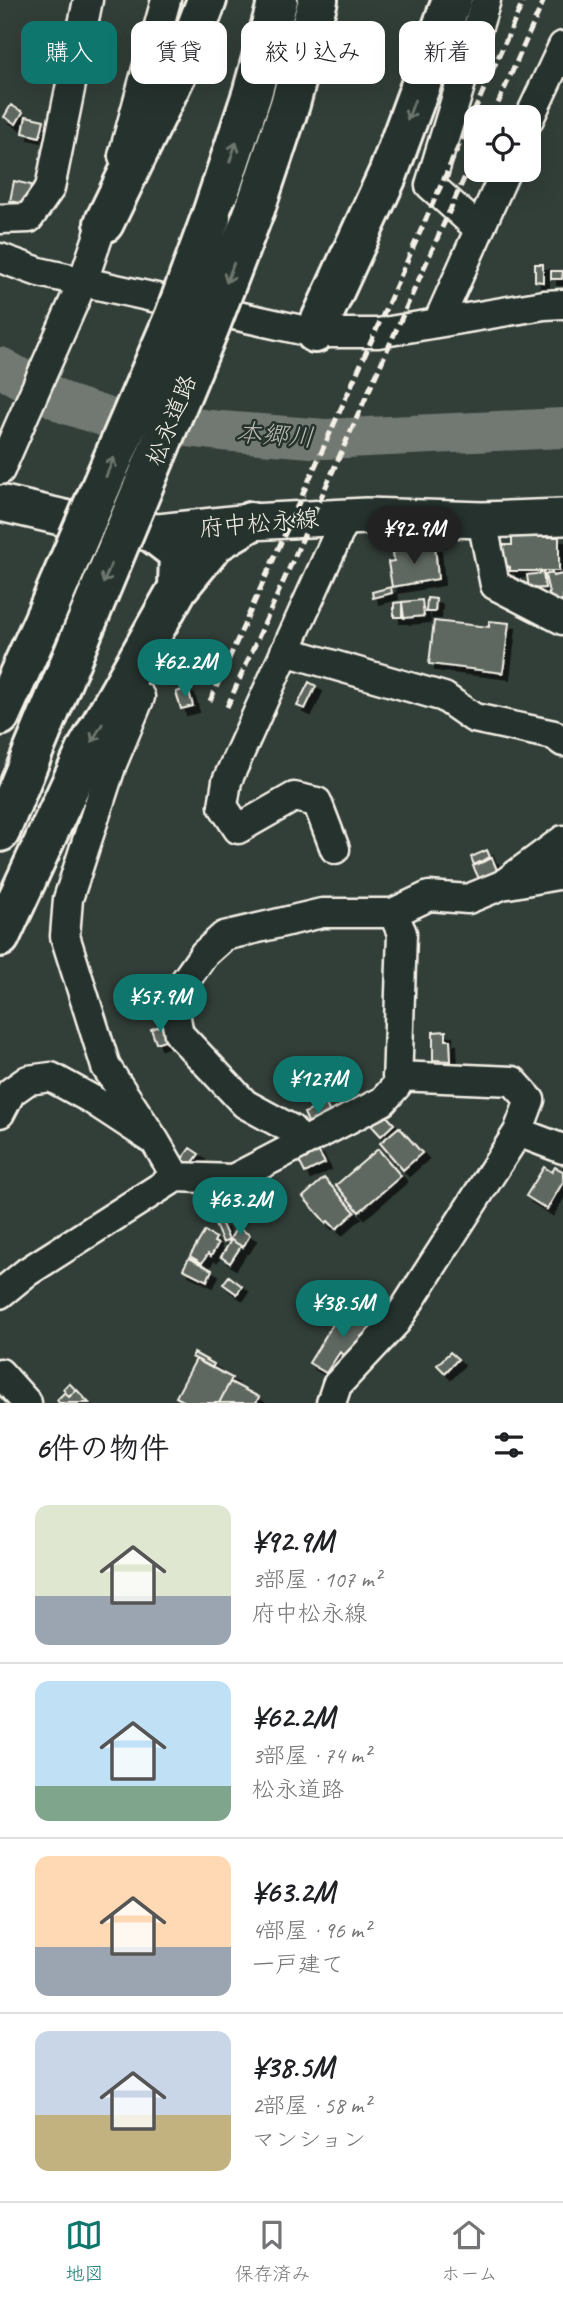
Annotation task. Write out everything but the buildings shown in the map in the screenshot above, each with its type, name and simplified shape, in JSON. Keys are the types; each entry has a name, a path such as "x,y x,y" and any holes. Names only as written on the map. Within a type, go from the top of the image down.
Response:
{"highway":[{"path":"104,223 188,50 207,0"},
{"name":"松永道路","path":"0,716 175,315 252,94 278,0"},
{"name":"松永道路","path":"0,832 210,326 255,209 290,104 318,0"},
{"path":"290,104 340,0"},
{"path":"315,333 388,174 452,0"},
{"path":"0,937 89,747 178,588 215,543 250,522"},
{"path":"153,533 179,553 178,588"}],"main road":[{"name":"府中松永線","path":"0,503 69,519 153,533 250,522 346,517 482,520 563,517"}],"street":[{"path":"0,219 29,218 50,188 88,0"},
{"path":"1,467 70,312 104,223 166,0"},
{"path":"479,229 430,185 486,0"},
{"path":"535,105 563,46"},
{"path":"438,322 501,182"},
{"path":"0,258 39,272 315,333 378,333 563,304"},
{"path":"335,849 317,802 293,797 238,829 223,806 226,781 346,517"},
{"path":"482,520 495,585 563,620"},
{"path":"285,651 444,697 474,718 554,735 563,742"},
{"path":"122,688 140,698 112,764 68,899 65,936 106,1067 176,1177"},
{"path":"502,885 563,840"},
{"path":"302,1143 291,1129 245,1104 179,1034 174,1008 178,991 204,954 224,936 322,913 393,913 429,896 468,899 502,885 563,874"},
{"path":"0,1294 27,1272 176,1177 233,1179 383,1101 397,1085 402,933 393,913"},
{"path":"331,1403 337,1385 396,1322 518,1132 530,1100 513,1081 397,1076"},
{"path":"0,1113 11,1092 19,1086 28,1080 51,1077 91,1099 155,1141"},
{"path":"518,1132 563,1149"},
{"path":"0,1373 27,1403"}],"waterway":[{"name":"本郷川","path":"0,367 66,404 109,418 221,431 325,439 563,428"}],"railway":[{"path":"210,701 524,0"},
{"path":"497,105 544,0"},
{"path":"227,707 464,179"}]}
